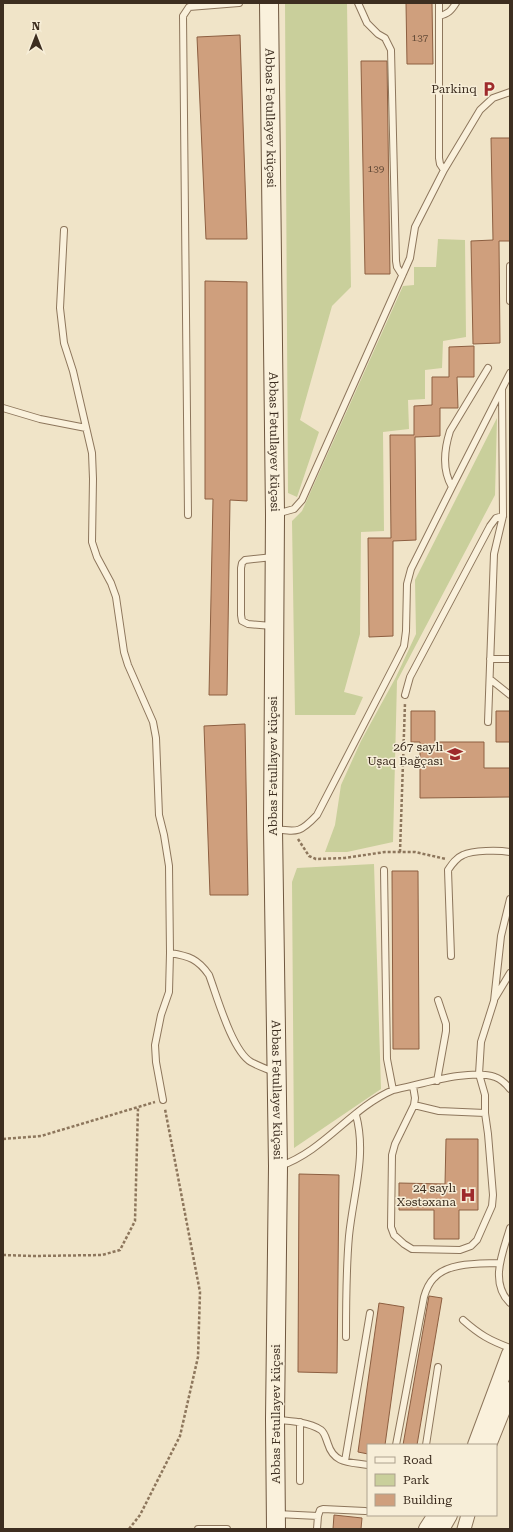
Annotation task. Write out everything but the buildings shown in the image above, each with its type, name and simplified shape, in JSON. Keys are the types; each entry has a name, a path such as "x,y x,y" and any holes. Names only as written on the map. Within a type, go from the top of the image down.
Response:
{"main road":[{"name":"Abbas Fətullayev küçəsi","path":"269,3 275,515 273,829 278,1166 275,1419 276,1522"}],"street":[{"path":"476,1444 509,1356"},
{"path":"488,1444 510,1390"},
{"path":"427,1529 435,1516"},
{"path":"441,1529 448,1516"},
{"path":"464,1529 468,1516"}],"lane":[{"path":"188,515 183,16 189,7 239,3"},
{"path":"358,3 367,23 378,34 385,38 391,50 396,267 402,275"},
{"path":"439,3 439,158 440,164 444,170"},
{"path":"439,16 451,11 456,3"},
{"path":"275,515 294,509 302,500 410,258 415,227 444,170 480,110 493,98 510,92"},
{"path":"64,230 60,308 64,343 73,371 92,453 92,542 97,557 111,583 116,597 124,652 128,665 153,722 156,738 158,810 169,866 169,992 161,1015 155,1045 156,1062 163,1100"},
{"path":"510,266 510,301"},
{"path":"452,487 448,480 446,468 445,448 447,441 450,432 488,368"},
{"path":"273,829 294,832 305,828 317,815 404,646 406,631 407,584 411,569 510,373"},
{"path":"488,722 494,554 503,516 506,441 502,389"},
{"path":"3,408 40,419 86,428"},
{"path":"405,695 410,677 490,526 496,518 503,516"},
{"path":"274,557 245,560 242,563 241,568 242,621 248,624 274,626"},
{"path":"490,659 510,660"},
{"path":"490,679 510,695"},
{"path":"451,956 448,870 454,861 464,854 501,850 510,852"},
{"path":"384,870 388,1059 393,1090"},
{"path":"414,1086 414,1105 395,1144 391,1165 391,1228 394,1235 412,1249 460,1250 471,1246 477,1240 492,1206 493,1194 488,1134 484,1113 485,1095 479,1074 481,1042 494,1001 501,936 510,899"},
{"path":"170,953 193,958 204,967 209,975 232,1037 241,1053 250,1062 276,1073"},
{"path":"494,1001 510,973"},
{"path":"437,1081 446,1031 446,1024 438,1000"},
{"path":"278,1166 291,1162 315,1148 356,1114 382,1095 393,1090 479,1074 496,1077 510,1089"},
{"path":"414,1105 439,1111 484,1113"},
{"path":"346,1337 347,1260 361,1151 360,1130 356,1114"},
{"path":"510,1228 499,1262 501,1290 510,1303"},
{"path":"396,1444 424,1297 429,1285 443,1270 453,1266 499,1262"},
{"path":"345,1461 370,1313"},
{"path":"463,1320 477,1333 509,1356"},
{"path":"426,1444 438,1367"},
{"path":"275,1419 300,1422 322,1431 326,1436 330,1451 336,1458 367,1465"},
{"path":"300,1422 300,1481"},
{"path":"317,1529 320,1510 365,1511"},
{"path":"276,1522 318,1516"},
{"path":"198,1529 227,1529"}],"path":[{"path":"400,852 405,695"},
{"path":"294,832 308,856 316,859 345,858 385,852 415,852 454,861"},
{"path":"3,1139 41,1136 163,1100 200,1292 198,1358 180,1436 140,1515 129,1529"},
{"path":"3,1255 102,1255 120,1250 135,1221 138,1107"}],"green space":[{"path":"285,3 347,3 351,287 332,306 300,420 319,432 297,497 288,493"},
{"path":"438,239 465,240 466,337 443,341 442,368 425,370 425,399 408,400 409,429 383,432 384,531 361,532 360,634 344,692 363,697 355,715 295,715 292,521 302,511 403,286 414,285 414,267 436,267"},
{"path":"497,418 495,495 397,681 393,842 347,852 325,852 335,825 341,785 361,741 396,677 416,634 415,580"},
{"path":"374,864 381,1089 294,1148 292,882 297,868"}],"place":[{"name":"Parkinq","path":"489,89"},
{"name":"267 saylı Uşaq Bağçası","path":"455,754"},
{"name":"24 saylı Xəstəxana","path":"468,1195"}]}
